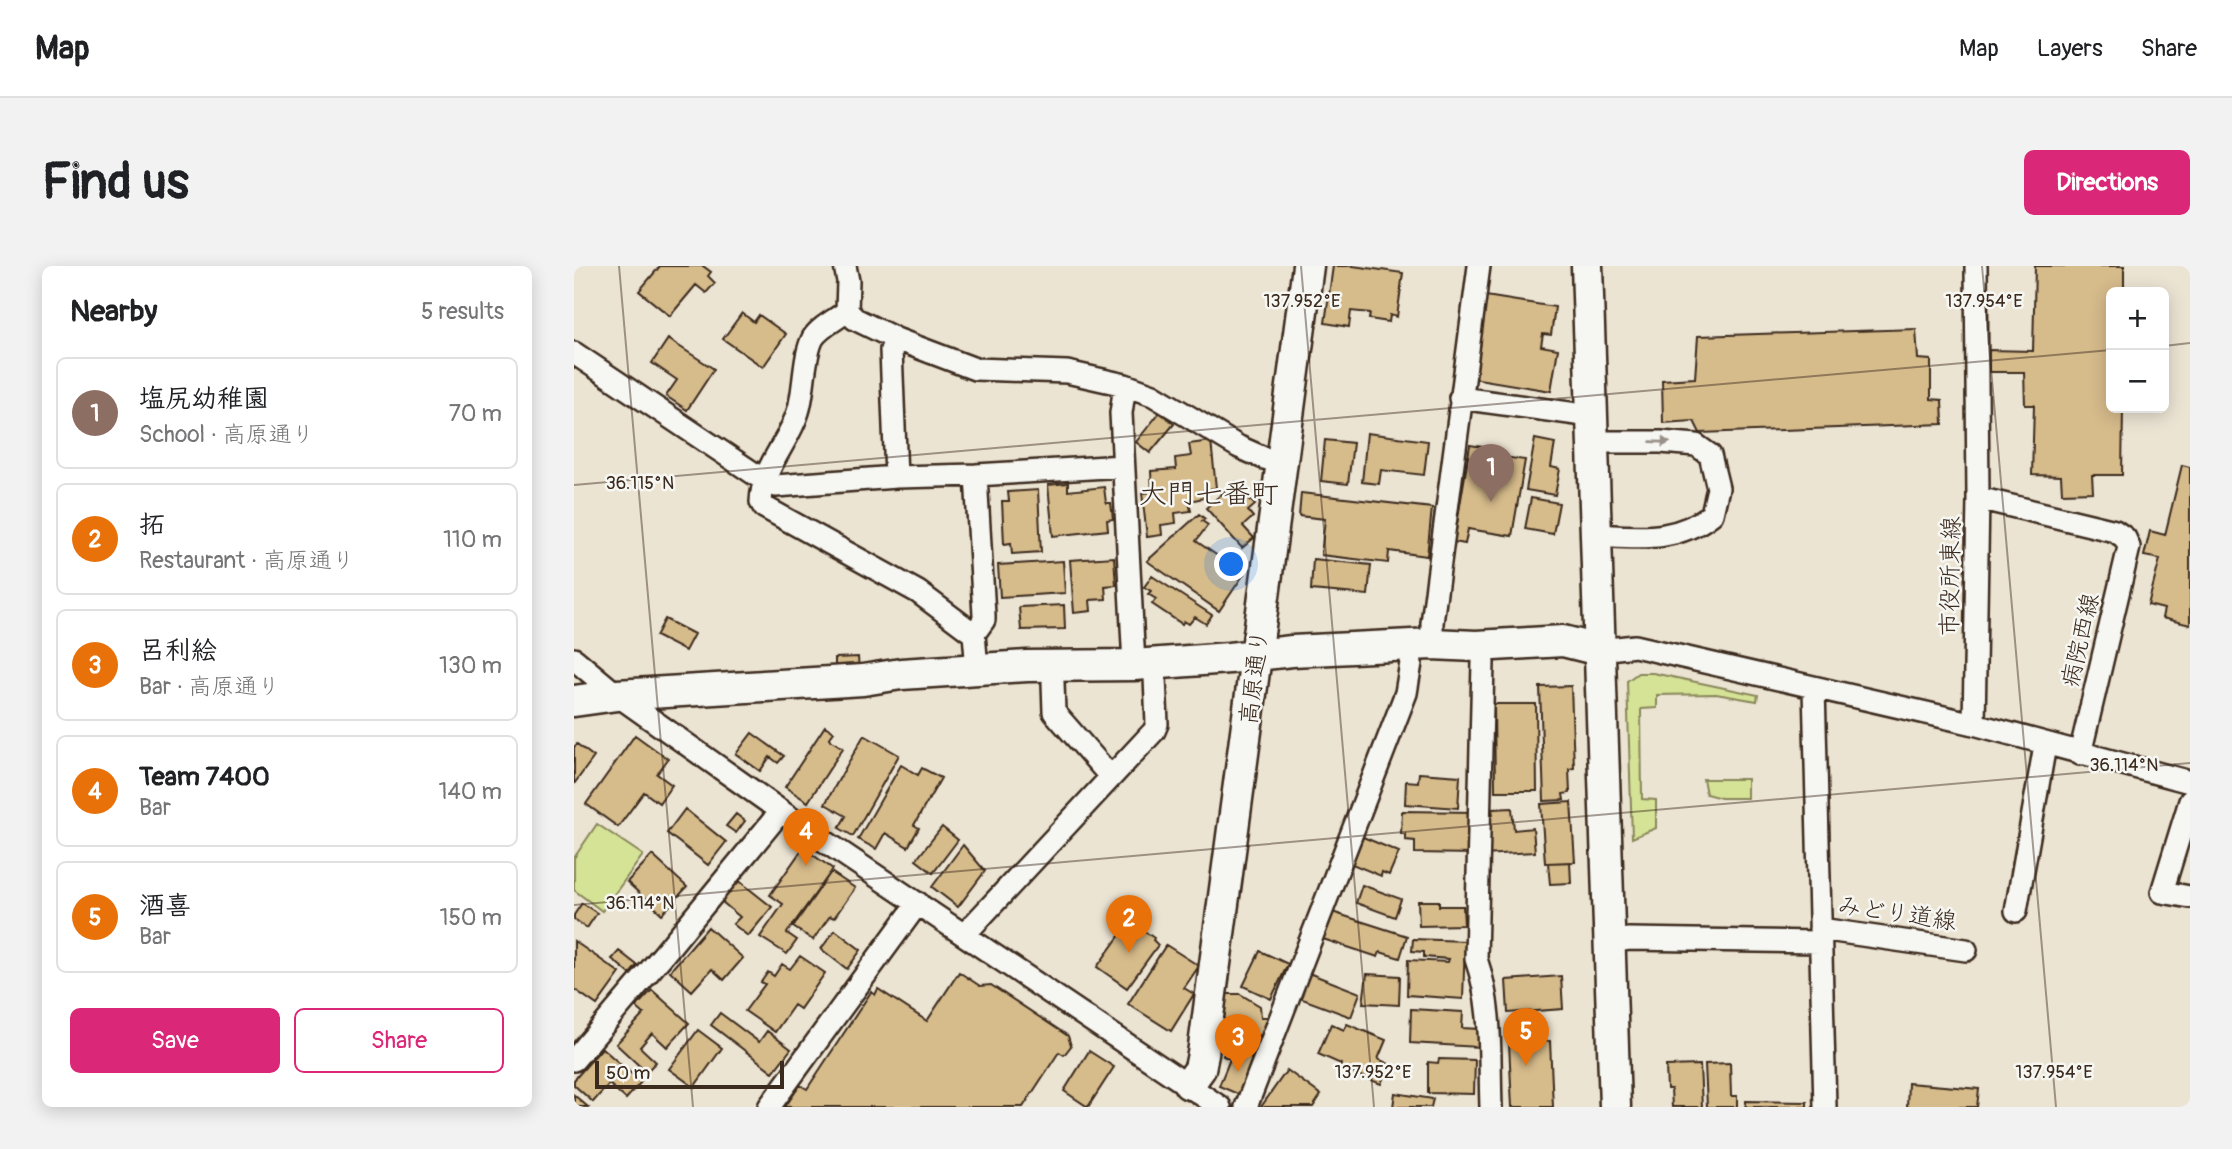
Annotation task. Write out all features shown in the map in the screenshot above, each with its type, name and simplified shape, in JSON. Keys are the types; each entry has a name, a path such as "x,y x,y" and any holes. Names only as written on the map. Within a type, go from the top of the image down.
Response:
{"street":[{"path":"845,266 848,281 847,311 855,319 895,339 975,369 1059,372 1125,385 1153,396 1239,447 1281,462"},
{"name":"高原通り","path":"1189,1084 1200,1069 1203,1054 1308,266"},
{"path":"1246,1107 1432,622 1479,266"},
{"path":"1587,266 1615,1107"},
{"path":"1976,266 1978,498"},
{"path":"847,311 815,334 798,413 768,470 761,502 764,507 918,592 974,634"},
{"path":"895,339 891,349 896,477"},
{"path":"574,353 765,481 782,486 896,477 1123,467"},
{"path":"964,935 1154,731 1157,724 1144,671 1123,467 1121,413 1125,385"},
{"path":"1460,398 1592,429 1661,442 1696,444 1710,455 1718,488 1712,514 1696,527 1656,538 1595,535"},
{"path":"976,475 984,615 984,620 974,634 976,669"},
{"name":"市役所東線","path":"1974,724 1978,498 2115,531 2125,538"},
{"name":"病院西線","path":"2080,754 2129,547 2125,538"},
{"path":"863,680 902,685 1053,682 1255,662 1422,653 1476,646 1563,641 1599,650"},
{"path":"1422,653 1483,662 1572,656 1635,646 1974,724 2190,782"},
{"path":"574,659 617,695 781,811 1220,1107"},
{"path":"1483,662 1476,959 1488,1007 1491,1107"},
{"path":"574,701 617,695 863,680 901,674 976,669 1144,671"},
{"path":"1053,682 1054,712 1110,776"},
{"path":"1814,688 1825,1107"},
{"path":"574,692 617,695"},
{"path":"2016,911 2045,745"},
{"path":"2190,802 2162,892 2190,897"},
{"path":"574,1060 781,811"},
{"path":"769,1107 918,903"},
{"name":"みどり道線","path":"1609,942 1629,939 1820,935 1966,950"}],"green space":[{"path":"1638,673 1653,673 1758,695 1757,701 1716,694 1657,695 1657,708 1641,709 1642,799 1656,800 1656,828 1632,838 1627,681"},
{"path":"1703,779 1747,779 1747,798 1721,798 1706,794"},
{"path":"597,824 643,855 602,911 574,890 574,858"}],"building":[{"path":"660,266 703,266 711,272 708,276 715,283 706,293 696,285 670,316 639,291"},
{"path":"1333,266 1403,273 1397,317 1390,315 1389,322 1369,319 1370,313 1351,311 1349,327 1325,323"},
{"path":"2035,266 2124,266 2124,287 2106,287 2106,413 2123,413 2122,475 2092,475 2093,492 2062,493 2061,476 2032,475 2034,405 2025,405 2024,372 1989,372 1989,350 2033,351"},
{"path":"1486,296 1555,307 1551,335 1543,334 1541,346 1558,349 1551,391 1472,378"},
{"path":"742,313 754,322 759,315 786,334 763,367 723,339"},
{"path":"1916,329 1918,359 1931,360 1931,399 1942,400 1943,424 1700,433 1694,421 1663,423 1662,380 1695,378 1698,336"},
{"path":"668,339 714,369 687,410 666,396 677,380 652,363"},
{"path":"1160,412 1174,424 1150,453 1136,442"},
{"path":"1367,433 1428,441 1424,475 1381,470 1379,484 1362,482"},
{"path":"1535,439 1555,443 1551,467 1560,469 1555,495 1526,490"},
{"path":"1325,440 1353,443 1348,484 1321,481"},
{"path":"1211,441 1216,488 1203,490 1204,498 1189,501 1191,511 1175,513 1176,523 1161,525 1162,535 1147,537 1142,493 1152,492 1151,471 1176,469 1175,458 1191,456 1189,444"},
{"path":"1470,445 1483,447 1482,454 1525,460 1512,536 1468,529 1465,544 1454,542"},
{"path":"2182,465 2190,467 2190,625 2162,618 2164,609 2148,605 2160,559 2144,556 2150,531 2165,535"},
{"path":"1235,482 1255,505 1248,511 1253,517 1243,526 1254,538 1242,548 1206,508"},
{"path":"1068,483 1068,491 1104,487 1106,503 1111,503 1113,519 1107,520 1108,530 1053,536 1048,485"},
{"path":"1038,490 1041,552 1012,554 1011,543 1004,544 1002,501 1009,501 1008,492"},
{"path":"1301,493 1432,508 1427,556 1389,551 1388,563 1321,555 1325,519 1299,516"},
{"path":"1531,498 1559,503 1553,534 1525,529"},
{"path":"1199,514 1205,519 1202,521 1208,525 1196,541 1244,574 1219,611 1147,561"},
{"path":"1114,557 1116,585 1105,586 1106,599 1090,600 1091,611 1074,613 1070,560"},
{"path":"1313,559 1371,565 1368,595 1311,590"},
{"path":"1063,561 1065,593 1000,597 998,565"},
{"path":"1152,576 1212,615 1206,624 1195,617 1189,624 1184,621 1182,624 1152,604 1156,599 1148,594 1151,591 1144,587"},
{"path":"1064,605 1065,629 1021,630 1019,607"},
{"path":"665,619 694,634 685,651 656,636"},
{"path":"858,657 859,670 835,671 835,658"},
{"path":"1571,686 1574,768 1569,769 1570,793 1563,794 1564,800 1544,801 1540,687"},
{"path":"1494,704 1536,704 1537,791 1495,791"},
{"path":"825,726 834,732 829,739 843,748 808,802 785,787"},
{"path":"752,733 784,756 778,763 770,757 760,771 736,754"},
{"path":"635,735 668,759 657,774 672,785 659,803 644,792 618,827 586,804"},
{"path":"864,735 899,755 853,836 839,828 846,816 825,804"},
{"path":"577,744 594,757 574,784 574,747"},
{"path":"901,765 918,775 922,768 941,778 914,825 919,828 908,847 885,833 876,849 858,839"},
{"path":"1419,773 1460,776 1458,808 1405,804 1406,781 1418,782"},
{"path":"1571,802 1575,862 1545,863 1541,804"},
{"path":"1512,808 1514,830 1533,828 1535,852 1484,855 1485,817 1493,815 1492,809"},
{"path":"685,809 726,842 708,865 667,833"},
{"path":"1402,811 1474,812 1474,854 1415,853 1415,841 1405,840 1405,834 1401,834"},
{"path":"736,814 745,821 736,833 726,826"},
{"path":"942,827 958,840 933,873 916,860"},
{"path":"1363,837 1399,852 1389,875 1382,872 1381,876 1352,864"},
{"path":"963,845 985,871 958,907 932,887"},
{"path":"803,848 833,869 787,933 797,940 787,954 760,937 783,904 770,895"},
{"path":"652,855 687,887 662,914 627,882"},
{"path":"1570,862 1571,883 1550,884 1548,863"},
{"path":"831,872 855,888 834,918 830,916 813,940 793,927"},
{"path":"738,880 772,907 748,936 733,924 740,917 721,901"},
{"path":"1362,885 1401,899 1395,917 1356,903"},
{"path":"1418,901 1439,901 1439,906 1463,906 1464,925 1419,926"},
{"path":"582,903 597,913 587,928 574,919"},
{"path":"1329,911 1407,936 1400,958 1380,952 1378,957 1320,938"},
{"path":"1130,921 1154,938 1158,945 1127,988 1097,967"},
{"path":"708,927 743,958 724,980 712,969 692,991 670,971"},
{"path":"835,930 861,950 847,969 821,949"},
{"path":"1413,939 1465,941 1463,999 1407,995 1408,960 1448,962 1449,959 1424,957 1424,952 1412,951"},
{"path":"574,941 620,973 597,1005 574,989"},
{"path":"1166,945 1199,966 1184,988 1194,994 1171,1031 1128,1004"},
{"path":"619,951 637,965 630,974 612,959"},
{"path":"1260,951 1288,964 1271,999 1243,986"},
{"path":"800,956 825,973 800,1009 794,1005 775,1032 745,1011 765,984 761,982 768,972 774,976 782,964 790,969"},
{"path":"959,972 980,986 991,985 1068,1036 1071,1046 1064,1055 1059,1052 1023,1107 785,1107 800,1085 807,1089 871,992 875,995 878,989 927,1021"},
{"path":"1306,972 1360,993 1351,1017 1297,997"},
{"path":"1367,974 1400,976 1399,1005 1363,1003"},
{"path":"1561,976 1563,1009 1508,1013 1506,980"},
{"path":"652,990 689,1023 667,1047 652,1033 640,1047 656,1062 646,1072 616,1044 644,1014 636,1007"},
{"path":"1227,994 1240,994 1260,1006 1261,1017 1268,1017 1269,1035 1250,1036 1250,1031 1236,1032 1235,1026 1223,1028"},
{"path":"1411,1009 1463,1012 1462,1028 1480,1029 1479,1047 1410,1043"},
{"path":"720,1013 759,1042 767,1031 791,1049 773,1072 711,1025"},
{"path":"1331,1024 1344,1030 1347,1024 1386,1040 1378,1059 1389,1064 1381,1084 1340,1068 1341,1064 1318,1054"},
{"path":"698,1030 722,1048 694,1087 669,1069"},
{"path":"1230,1037 1256,1047 1251,1059 1254,1060 1240,1095 1219,1086 1230,1059 1223,1056"},
{"path":"1550,1041 1553,1107 1512,1107 1509,1043"},
{"path":"602,1048 641,1082 626,1099 609,1084 593,1102 574,1085 574,1080"},
{"path":"1089,1051 1114,1067 1088,1107 1064,1091"},
{"path":"1439,1059 1475,1060 1474,1094 1428,1093 1428,1062 1438,1063"},
{"path":"1730,1063 1731,1096 1737,1096 1737,1107 1707,1107 1705,1064"},
{"path":"1700,1065 1702,1107 1672,1107 1671,1089 1667,1089 1666,1066"},
{"path":"1287,1070 1321,1095 1313,1107 1261,1107"},
{"path":"1908,1083 1979,1089 1977,1107 1907,1107"},
{"path":"1395,1093 1433,1099 1431,1107 1393,1107"},
{"path":"574,1095 588,1107 574,1107"},
{"path":"1746,1101 1807,1102 1807,1107 1746,1107"}],"place":[{"name":"塩尻幼稚園","path":"1491,502"},
{"name":"Team 7400","path":"806,866"},
{"name":"拓","path":"1129,953"},
{"name":"酒喜","path":"1526,1066"},
{"name":"呂利絵","path":"1238,1072"}],"district":[{"name":"大門七番町","path":"1209,493"}]}
